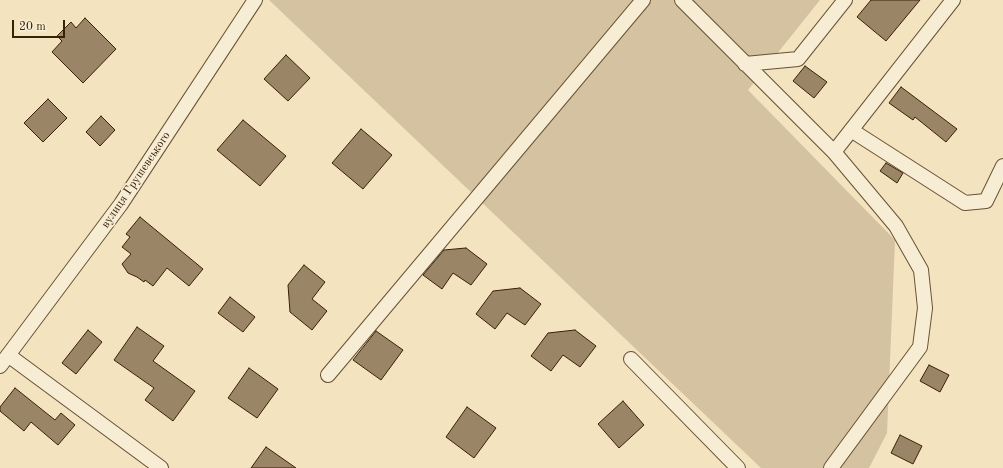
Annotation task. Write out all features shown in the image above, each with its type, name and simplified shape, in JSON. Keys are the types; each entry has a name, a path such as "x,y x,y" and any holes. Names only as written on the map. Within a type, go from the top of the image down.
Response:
{"street":[{"name":"вулиця Грушевського","path":"0,366 121,204 255,0"},
{"path":"328,375 643,0"},
{"path":"682,0 834,152 896,226 921,270 925,308 920,346 831,468"},
{"path":"745,64 798,59 845,0"},
{"path":"834,152 953,0"},
{"path":"851,130 965,203 986,201 1003,166"},
{"path":"8,355 161,468"},
{"path":"631,359 738,468"}],"shaded area":[{"path":"269,0 820,0 748,90 895,240 887,433 869,468 761,468"}],"building":[{"path":"871,0 920,0 886,41 857,17"},
{"path":"85,18 116,49 83,83 52,52 62,41 57,36 71,22 76,28"},
{"path":"286,55 310,78 288,101 264,79"},
{"path":"805,66 827,82 814,98 793,81"},
{"path":"901,87 957,129 946,142 915,117 913,120 889,103"},
{"path":"48,99 67,118 43,142 24,123"},
{"path":"101,116 115,130 100,146 86,132"},
{"path":"243,120 286,156 260,186 217,150"},
{"path":"361,129 392,155 363,189 332,163"},
{"path":"886,163 903,173 897,183 880,171"},
{"path":"140,217 203,269 189,286 167,268 153,286 145,280 144,282 128,273 122,264 131,254 122,247 130,237 126,234"},
{"path":"466,248 487,264 471,285 453,273 442,289 423,275 444,250"},
{"path":"304,265 325,282 312,299 327,311 312,330 290,312 288,285"},
{"path":"520,288 541,304 525,325 507,313 495,329 476,314 493,291"},
{"path":"230,297 255,317 243,332 218,313"},
{"path":"137,327 164,346 153,361 195,391 173,421 145,400 154,388 114,360"},
{"path":"88,330 102,342 76,374 62,363"},
{"path":"575,330 596,346 580,367 563,355 551,371 531,356 548,333"},
{"path":"376,331 403,350 381,380 353,360"},
{"path":"929,365 949,375 940,392 920,381"},
{"path":"249,368 278,389 257,418 228,398"},
{"path":"15,388 55,420 61,413 75,425 58,445 31,422 24,431 0,411 0,407"},
{"path":"623,401 644,425 619,448 598,424"},
{"path":"467,407 496,428 474,458 446,437"},
{"path":"900,435 922,446 913,464 891,453"},
{"path":"266,447 296,468 251,468"}]}
